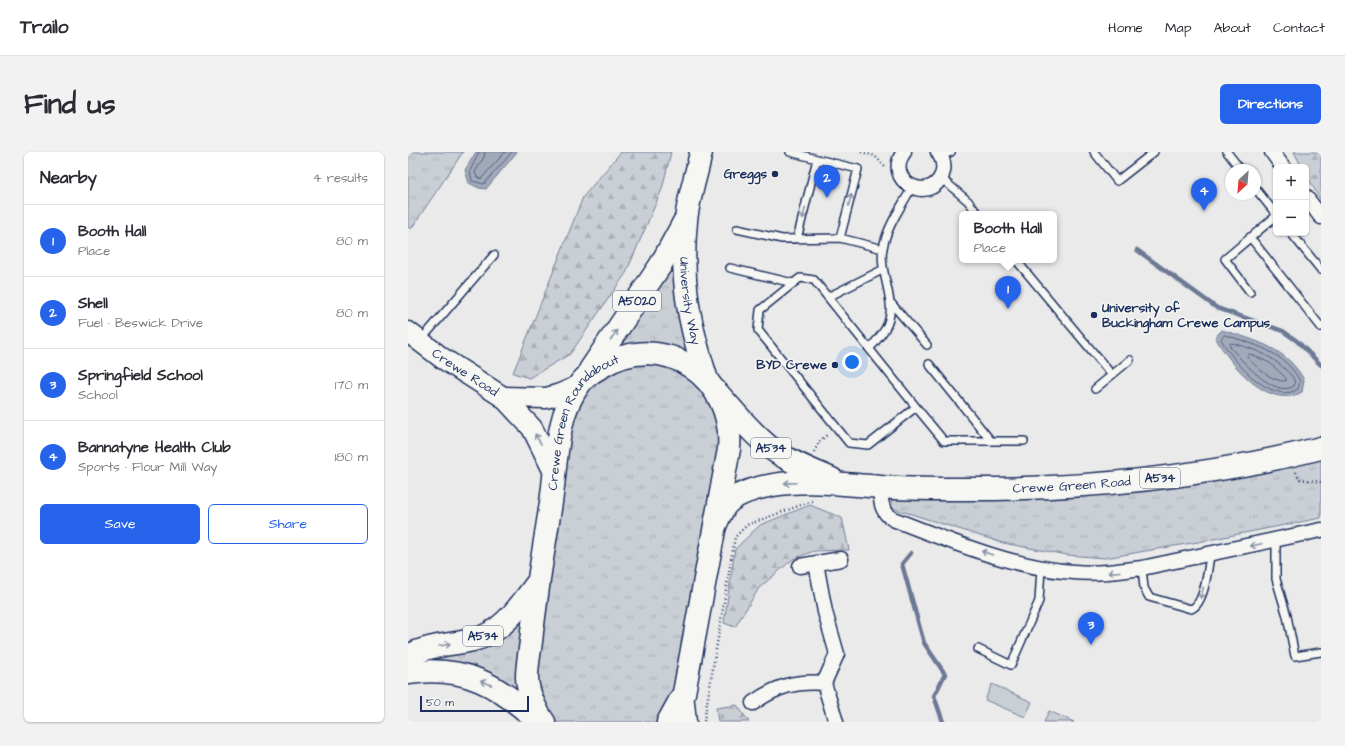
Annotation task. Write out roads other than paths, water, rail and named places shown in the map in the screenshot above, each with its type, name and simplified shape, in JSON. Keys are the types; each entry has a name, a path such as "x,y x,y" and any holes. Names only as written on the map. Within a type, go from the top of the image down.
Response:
{"main road":[{"name":"University Way","path":"701,152 686,219 685,281 687,307 693,336 711,385"},
{"name":"University Way","path":"581,382 656,272 686,219"},
{"name":"Crewe Road","path":"414,336 503,397 532,428 555,474"},
{"name":"Crewe Green Roundabout","path":"544,722 534,703 527,678 538,581 563,419 581,382 610,361 644,353 658,354 679,360 698,372 711,385 726,412 730,439 684,693 668,722"},
{"name":"Crewe Road","path":"503,397 546,398 560,394 581,382"},
{"name":"Crewe Green Road","path":"711,385 745,423 772,449 797,464 843,483"},
{"name":"Crewe Green Road","path":"714,527 725,506 737,496 782,483 843,483 881,487 958,489 1089,485 1210,471 1321,448"},
{"name":"A534","path":"408,656 417,651 474,640 487,635 513,614 538,581"},
{"path":"408,673 448,672 470,676 491,684 517,702 540,722"}],"street":[{"path":"1272,152 1281,164"},
{"path":"901,153 899,171 904,182 912,187 926,188 932,186 940,178 944,169 944,153"},
{"path":"1308,200 1321,217"},
{"path":"881,487 881,504 887,516 893,519 999,557 1042,568 1092,573 1142,568 1210,555 1321,530"},
{"path":"800,566 841,559"},
{"path":"816,563 825,612 837,654 824,683 836,722"},
{"path":"753,703 789,684 806,682 824,683"},
{"path":"684,693 687,722"}],"lane":[{"path":"790,152 858,169 840,238"},
{"path":"1094,152 1117,181 1154,152"},
{"path":"1227,152 1236,164"},
{"path":"797,239 817,159"},
{"path":"940,178 968,201 976,211"},
{"path":"912,187 886,235 883,249 882,270 891,303 927,345"},
{"path":"1261,196 1273,211"},
{"path":"1250,292 1225,259 1273,218"},
{"path":"737,229 782,239 840,238 883,249"},
{"path":"1293,236 1321,270"},
{"path":"1250,238 1321,327"},
{"path":"414,336 494,255"},
{"path":"1019,263 1112,375"},
{"path":"730,268 793,284"},
{"path":"828,297 882,270"},
{"path":"916,407 868,445 849,443 758,330 760,310 800,278 814,280 944,441 1024,441"},
{"path":"870,348 886,328 891,303"},
{"path":"1095,389 1130,360"},
{"path":"929,364 991,441"},
{"path":"1276,540 1276,579 1287,616 1295,656 1321,652"},
{"path":"1142,568 1144,588 1149,597 1187,609 1195,607 1201,601 1210,555"},
{"path":"978,650 1011,665 1039,601 1042,568"}],"water":[{"path":"476,152 517,152 486,189 479,188 469,183 465,170"},
{"path":"1222,330 1258,342 1289,360 1304,380 1302,392 1289,396 1276,395 1263,390 1251,382 1230,360 1215,337"}],"waterway":[{"path":"1137,250 1217,308 1283,331 1297,341 1321,365"},
{"path":"911,553 902,564 924,643 945,674 934,696 943,722"}],"place":[{"name":"Greggs","path":"775,174"},
{"name":"Shell","path":"827,198"},
{"name":"Bannatyne Health Club","path":"1204,211"},
{"name":"Booth Hall","path":"1008,309"},
{"name":"University of Buckingham Crewe Campus","path":"1094,315"},
{"name":"BYD Crewe","path":"835,365"},
{"name":"Springfield School","path":"1091,645"}]}
